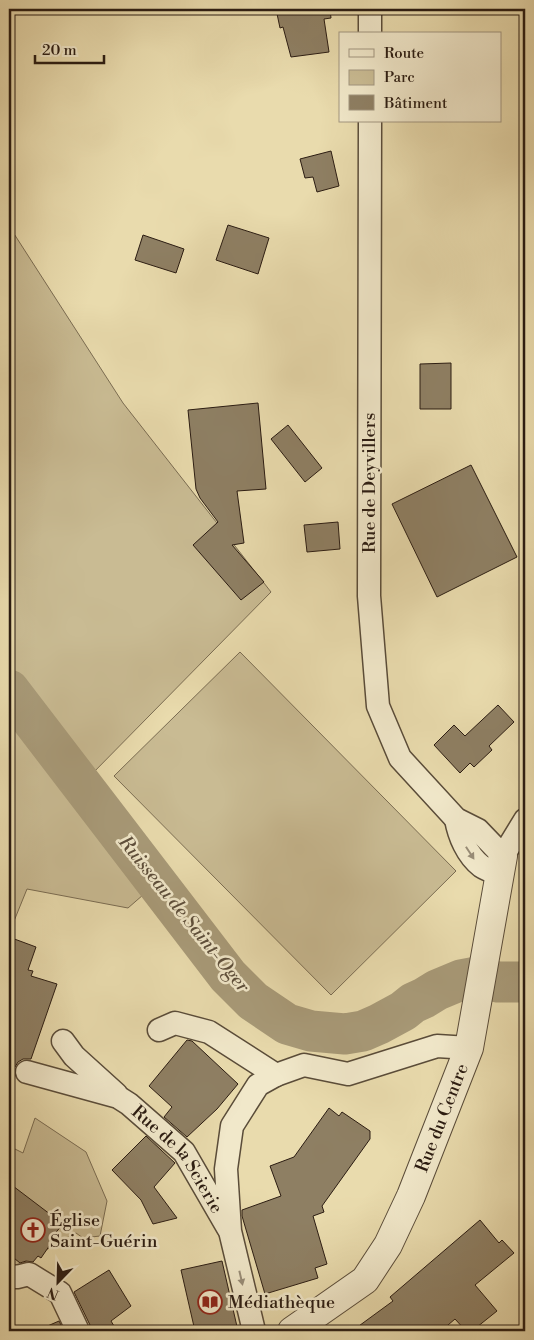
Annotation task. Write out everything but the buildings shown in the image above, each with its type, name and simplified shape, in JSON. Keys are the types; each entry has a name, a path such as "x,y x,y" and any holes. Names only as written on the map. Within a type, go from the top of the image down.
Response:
{"street":[{"path":"370,9 370,32"},
{"name":"Rue de Deyvillers","path":"370,122 369,596 378,706 400,758 456,819 459,834 473,859 483,867 502,865"},
{"path":"502,865 525,820"},
{"name":"Rue du Centre","path":"292,1331 365,1280 388,1245 411,1196 469,1048 502,865"},
{"path":"159,1030 175,1023 209,1032 276,1075"},
{"name":"Rue de la Scierie","path":"63,1041 74,1056 118,1097 129,1104 184,1152 230,1231"},
{"path":"254,1331 230,1231 226,1169 232,1126 258,1085 276,1075 304,1065 348,1074 438,1046 469,1048"},
{"name":"Rue de la Scierie","path":"27,1072 118,1097"},
{"path":"9,1276 17,1277 29,1274 60,1294 78,1331"}],"green space":[{"path":"9,226 123,403 271,592 89,777 46,721 33,736 43,745 55,764 151,888 128,908 27,889 12,926 9,927"},
{"path":"240,652 456,871 331,995 114,776"},
{"path":"35,1118 86,1152 107,1201 100,1236 83,1238 76,1233 14,1268 9,1268 9,1146 23,1153"}],"water":[{"path":"46,721 89,777 77,793 43,745 33,735"},
{"path":"498,973 525,973 525,994 518,996 495,993"}],"waterway":[{"name":"Ruisseau de Saint-Oger","path":"9,690 228,976 253,1001 287,1024 311,1031 345,1034 363,1031 403,1011 413,1003 437,990 461,980 477,977 498,982 525,982"}],"place":[{"name":"Église Saint-Guérin","path":"33,1230"},
{"name":"Médiathèque","path":"210,1302"}]}
